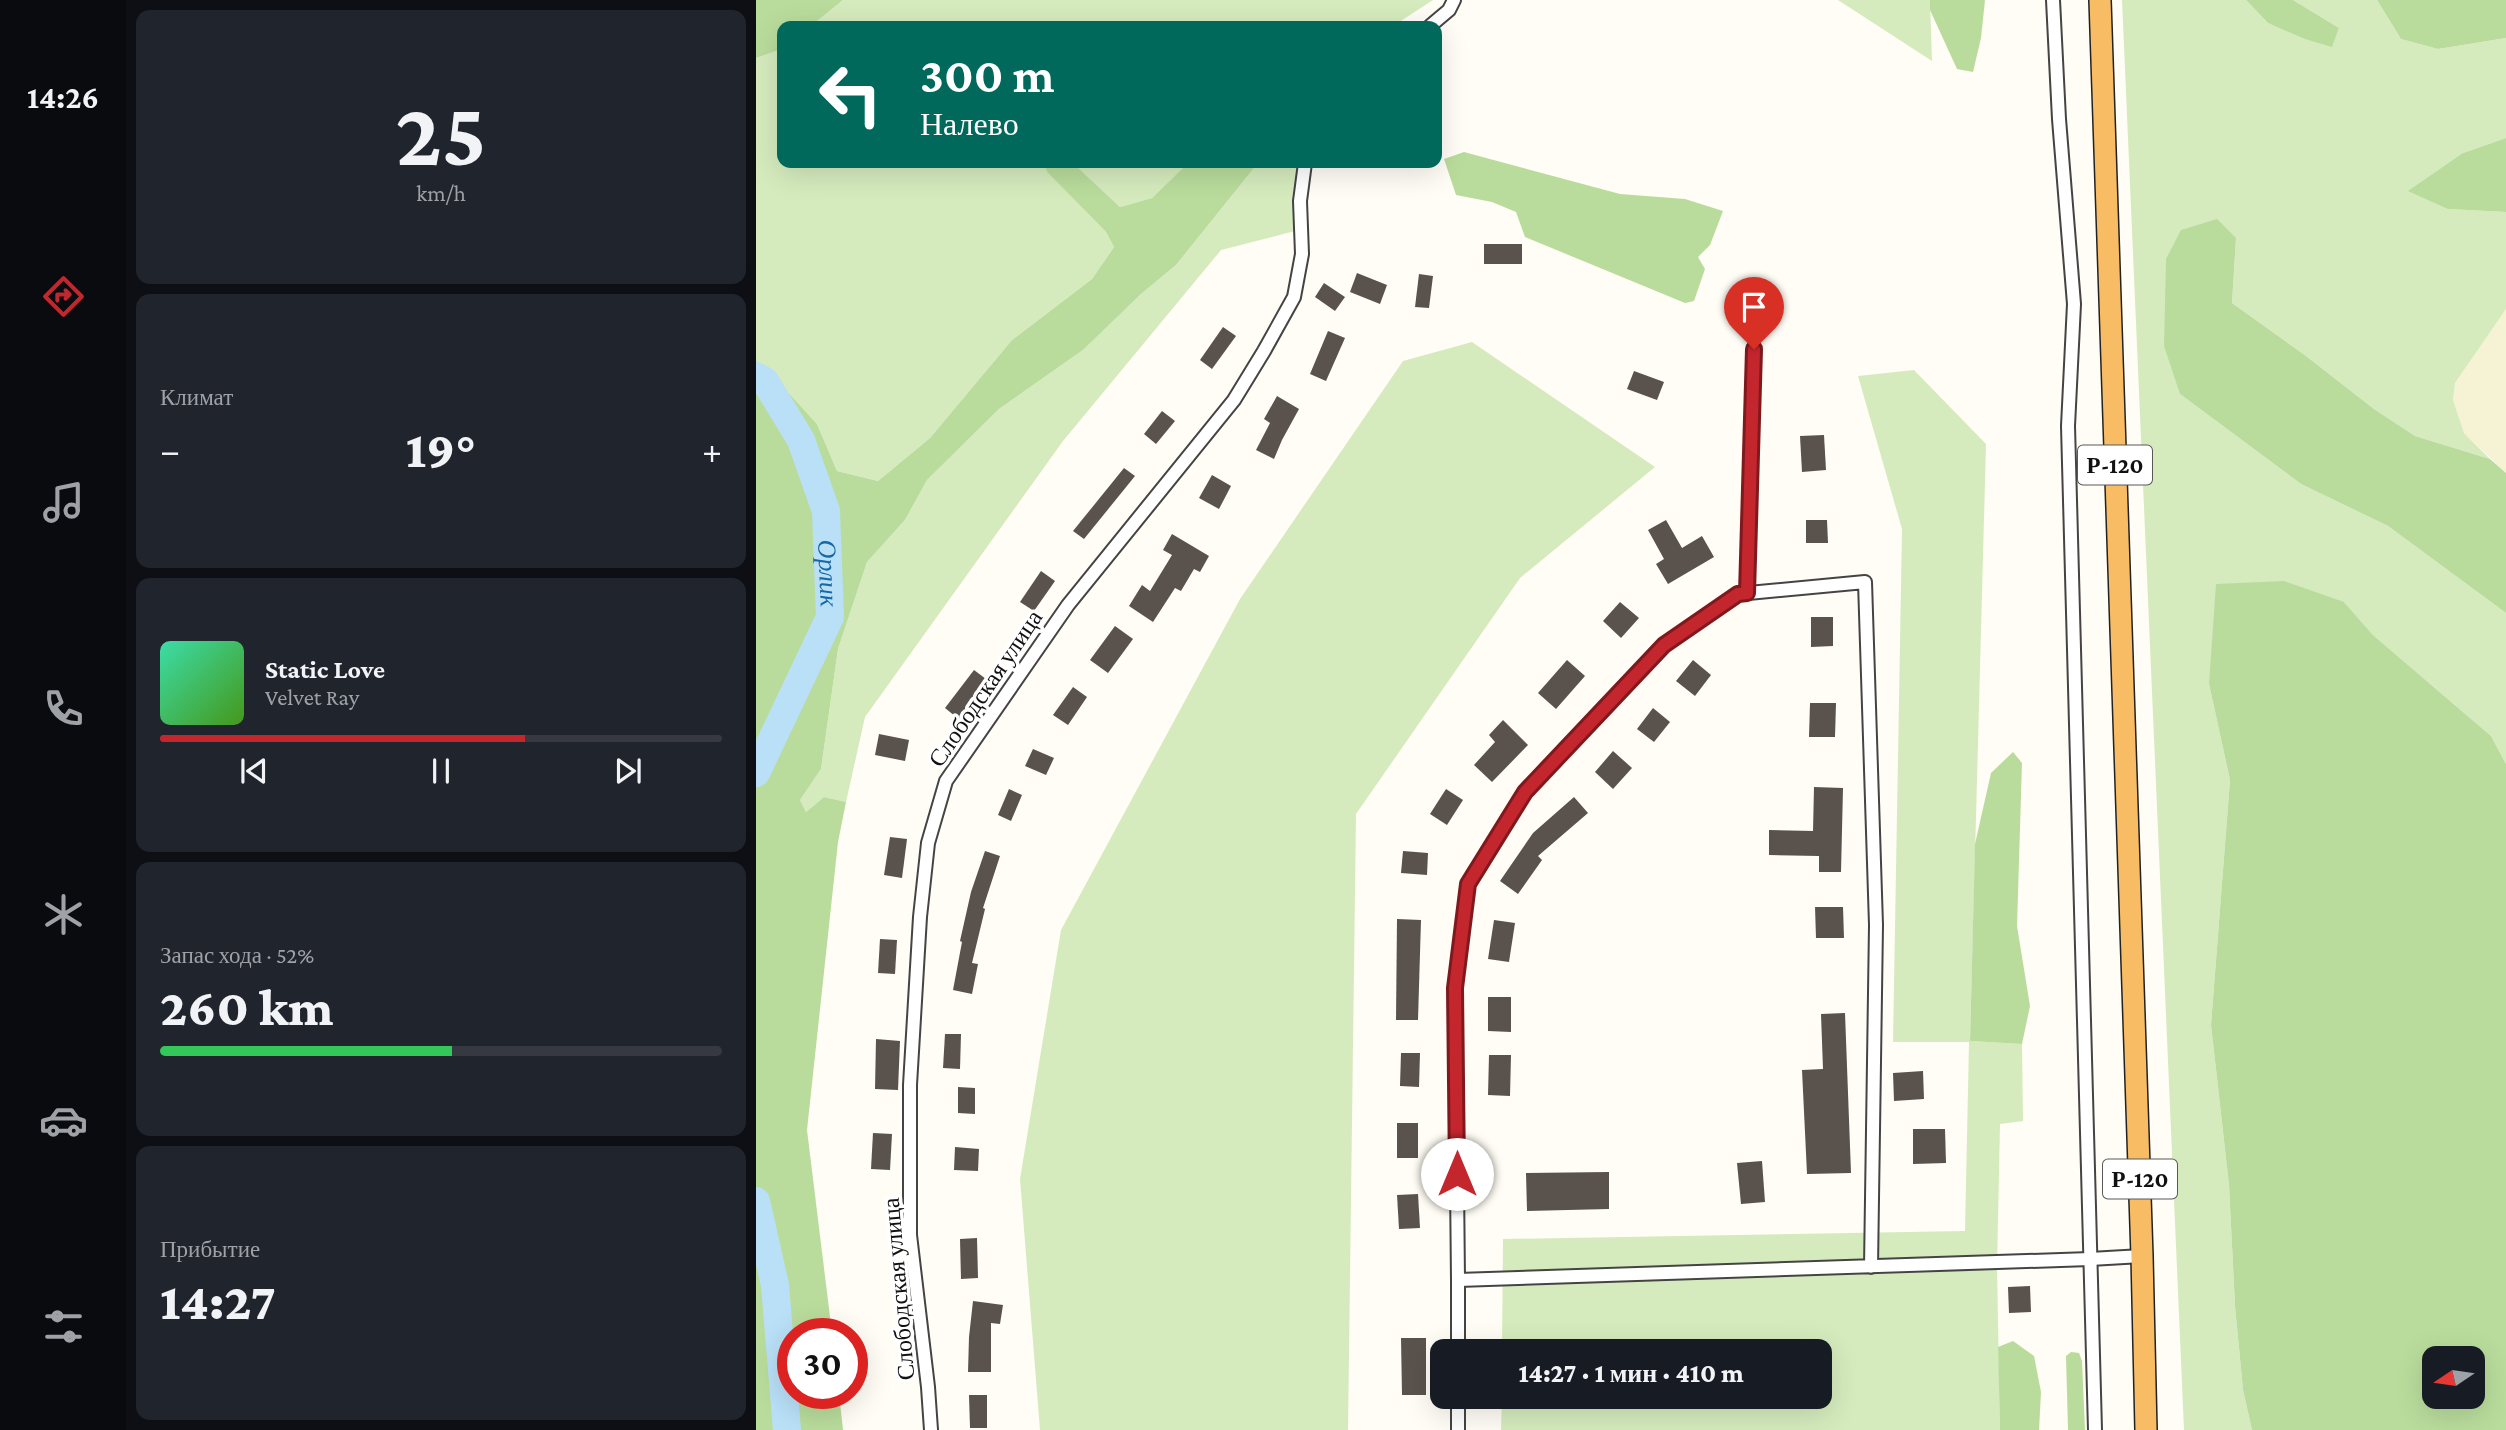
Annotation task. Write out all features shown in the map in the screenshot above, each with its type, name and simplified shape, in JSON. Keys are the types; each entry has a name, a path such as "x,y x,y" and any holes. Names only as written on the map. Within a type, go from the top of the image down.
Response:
{"highway":[{"name":"Р-120","path":"2100,0 2146,1430"}],"street":[{"path":"1436,21 1449,9 1454,0"},
{"path":"2053,0 2059,119 2074,304 2068,426 2095,1430"},
{"name":"Слободская улица","path":"931,1430 910,1235 910,1085 920,917 928,843 946,781 1068,605 1234,400 1294,297 1302,254 1300,201 1304,168"},
{"path":"1458,1339 1455,988 1468,884 1525,792 1664,645 1738,594 1865,582 1876,925 1871,1267"},
{"path":"1458,1280 2142,1256"},
{"path":"1458,1409 1458,1430"}],"lane":[{"path":"1747,593 1754,349"}],"shaded area":[{"path":"2506,309 2506,473 2464,433 2453,400 2455,383"}],"green space":[{"path":"756,0 843,0 817,21 777,21 777,51 756,58"},
{"path":"843,0 1433,0 1401,21 817,21"},
{"path":"1838,0 1930,0 1932,61"},
{"path":"1930,0 1985,0 1981,38 1973,72 1957,69 1930,10"},
{"path":"2122,0 2246,0 2268,23 2332,46 2339,28 2293,0 2377,0 2401,39 2438,49 2506,38 2506,138 2463,153 2448,209 2506,212 2506,309 2455,383 2453,400 2464,433 2490,459 2415,436 2374,409 2232,303 2236,238 2180,394 2301,484 2388,526 2506,613 2506,764 2491,736 2373,635 2344,602 2209,684 2230,780 2211,1025 2229,1185 2235,1306 2243,1390 2252,1430 2184,1430"},
{"path":"2246,0 2293,0 2339,28 2332,47 2268,23"},
{"path":"2377,0 2506,0 2506,38 2438,49 2401,39"},
{"path":"777,51 777,168 1046,168 1106,232 1114,247 1092,279 1012,340 930,438 878,481 837,471 817,424 765,367 756,361 756,58"},
{"path":"2506,138 2506,212 2448,209 2408,191 2463,153"},
{"path":"1464,152 1620,194 1685,199 1723,211 1710,245 1698,257 1705,269 1694,301 1685,303 1525,237 1516,212 1492,202 1456,195 1444,159"},
{"path":"1046,168 1078,168 1120,207 1152,198 1183,168 1254,168 1176,265 1141,294 1083,350 999,409 927,480 905,520 867,562 838,649 821,769 800,800 806,812 824,797 846,802 838,842 807,1130 830,1318 777,1318 777,1409 841,1409 843,1430 756,1430 756,361 765,367 817,424 837,471 878,481 930,438 1012,340 1092,279 1114,247 1106,232"},
{"path":"1078,168 1183,168 1152,198 1120,207"},
{"path":"1254,168 1297,168 1295,231 1221,250 1063,441 865,717 846,802 824,797 806,812 800,800 821,769 838,649 867,562 905,520 927,480 999,409 1083,350 1141,294 1176,265"},
{"path":"2217,219 2236,238 2232,303 2374,409 2415,436 2490,459 2506,473 2506,613 2388,526 2301,484 2180,394 2164,346 2166,259 2181,230"},
{"path":"1472,342 1655,467 1520,578 1356,814 1348,1430 1040,1430 1020,1179 1061,930 1240,599 1403,361"},
{"path":"1914,370 1986,444 1970,1041 2022,1044 2023,1121 2000,1124 1997,1266 2000,1430 1501,1430 1502,1409 1832,1409 1832,1339 1502,1339 1503,1239 1965,1231 1969,1042 1893,1042 1902,529 1858,376"},
{"path":"2284,581 2344,602 2373,635 2491,736 2506,764 2506,1430 2252,1430 2243,1390 2235,1306 2229,1185 2211,1025 2230,780 2209,684 2216,584"},
{"path":"2013,752 2022,763 2017,926 2030,1006 2022,1044 1970,1041 1975,844 1991,773"},
{"path":"2013,1341 2034,1356 2041,1392 2039,1430 2000,1430 1998,1347"},
{"path":"2071,1352 2079,1353 2082,1361 2085,1430 2068,1430 2066,1356"}],"building":[{"path":"1484,244 1522,244 1522,264 1484,264"},
{"path":"1357,273 1387,285 1380,304 1350,292"},
{"path":"1419,274 1433,276 1429,308 1415,307"},
{"path":"1324,283 1345,297 1335,311 1315,297"},
{"path":"1223,327 1236,336 1212,369 1200,360"},
{"path":"1328,331 1345,338 1326,381 1310,374"},
{"path":"1634,371 1664,382 1657,400 1627,389"},
{"path":"1277,396 1299,409 1274,459 1256,450 1270,423 1264,419"},
{"path":"1162,411 1175,421 1156,444 1144,434"},
{"path":"1824,435 1826,470 1802,472 1800,436"},
{"path":"1124,468 1135,476 1084,539 1073,531"},
{"path":"1212,475 1231,486 1219,509 1199,498"},
{"path":"1666,520 1682,548 1702,536 1714,557 1668,584 1656,564 1664,559 1648,530"},
{"path":"1806,520 1827,520 1828,543 1806,543"},
{"path":"1172,534 1209,556 1200,572 1194,569 1181,591 1175,588 1153,622 1129,606 1142,585 1150,591 1172,555 1163,550"},
{"path":"1041,571 1055,581 1034,611 1020,602"},
{"path":"1620,602 1639,618 1621,638 1603,621"},
{"path":"1811,617 1833,617 1833,646 1811,647"},
{"path":"1115,626 1133,639 1108,673 1090,660"},
{"path":"1567,660 1585,676 1556,709 1538,693"},
{"path":"1693,660 1711,675 1695,696 1676,681"},
{"path":"974,670 990,682 961,721 945,708"},
{"path":"1073,687 1087,697 1068,725 1053,715"},
{"path":"1810,703 1836,703 1835,737 1809,737"},
{"path":"1653,708 1670,722 1654,742 1637,729"},
{"path":"1503,720 1528,745 1492,782 1474,765 1495,742 1489,735"},
{"path":"879,734 909,740 905,761 875,755"},
{"path":"1033,749 1054,758 1046,775 1025,766"},
{"path":"1613,751 1632,768 1613,789 1595,772"},
{"path":"1814,787 1843,788 1841,872 1819,872 1819,856 1769,855 1769,830 1813,831"},
{"path":"1009,789 1022,795 1011,821 998,815"},
{"path":"1446,789 1463,800 1447,825 1430,814"},
{"path":"1574,797 1588,813 1538,856 1542,860 1518,894 1500,881 1533,833"},
{"path":"890,837 907,839 902,878 884,875"},
{"path":"985,851 1000,856 983,908 985,909 972,963 978,964 972,994 953,990 971,892"},
{"path":"1403,851 1428,853 1427,875 1401,873"},
{"path":"1815,907 1843,907 1844,938 1816,938"},
{"path":"1397,919 1421,920 1418,1020 1396,1020"},
{"path":"1494,920 1515,923 1509,962 1488,959"},
{"path":"880,939 897,940 895,974 878,973"},
{"path":"1488,997 1511,997 1511,1032 1488,1031"},
{"path":"1845,1013 1851,1173 1807,1174 1802,1070 1823,1069 1821,1014"},
{"path":"945,1034 961,1034 960,1069 943,1068"},
{"path":"876,1039 900,1041 898,1090 875,1089"},
{"path":"1401,1053 1420,1053 1419,1087 1400,1086"},
{"path":"1489,1055 1511,1055 1510,1096 1488,1095"},
{"path":"1923,1071 1924,1099 1894,1101 1893,1073"},
{"path":"958,1087 975,1088 975,1114 958,1113"},
{"path":"1397,1123 1418,1123 1418,1158 1397,1158"},
{"path":"1913,1129 1945,1129 1946,1163 1913,1164"},
{"path":"873,1133 892,1134 890,1170 871,1169"},
{"path":"955,1147 979,1149 978,1171 954,1170"},
{"path":"1762,1161 1765,1202 1741,1204 1737,1163"},
{"path":"1609,1172 1609,1209 1527,1211 1526,1173"},
{"path":"1418,1194 1420,1228 1399,1229 1397,1195"},
{"path":"977,1238 978,1278 961,1279 960,1239"},
{"path":"2030,1286 2031,1312 2009,1313 2008,1287"},
{"path":"973,1301 1003,1305 1000,1324 991,1323 991,1372 968,1372"},
{"path":"1401,1338 1426,1338 1426,1395 1402,1395"},
{"path":"969,1395 987,1395 987,1428 970,1428"}],"waterway":[{"name":"Орлик","path":"756,376 765,381 801,440 826,511 830,617 756,773"},
{"name":"Орлик","path":"756,1201 775,1285 787,1430"}],"route":[{"path":"1457,1174 1455,988 1468,884 1525,792 1664,645 1738,594 1747,593 1754,349"}]}
